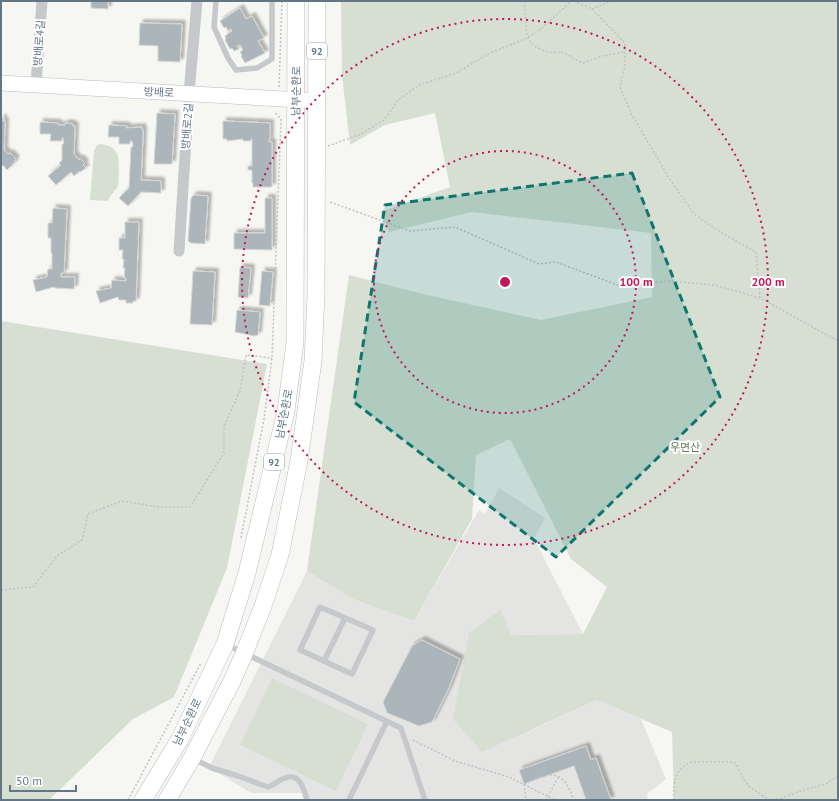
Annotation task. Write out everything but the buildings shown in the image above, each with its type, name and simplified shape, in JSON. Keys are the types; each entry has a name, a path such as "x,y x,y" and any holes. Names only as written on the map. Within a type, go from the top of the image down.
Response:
{"main road":[{"name":"남부순환로","path":"143,800 180,739 225,644 247,573 286,411 295,342 296,1"},
{"name":"남부순환로","path":"167,800 192,758 222,700 244,654 263,606 280,554 299,461 313,360 316,295 318,101 317,1"},
{"name":"방배로","path":"1,83 318,101"}],"street":[{"name":"방배로4길","path":"36,85 42,1"},
{"name":"방배로2길","path":"179,251 189,93 197,1"}],"lane":[{"path":"216,1 214,28 228,58 236,70 257,68 272,59 272,1"},
{"path":"320,606 373,630 352,674 324,661 300,650 320,606"},
{"path":"324,661 345,618"},
{"path":"225,644 401,728 424,800"},
{"path":"349,800 387,721"},
{"path":"192,758 212,768 268,787 284,778 294,777 301,782 307,800"}],"path":[{"path":"280,73 282,1"},
{"path":"524,1 527,38 532,44 540,49 569,55 576,61 583,63 602,56 625,52"},
{"path":"317,150 361,134 384,120 398,100 420,84 456,73 490,53 527,38 541,29 572,1 592,9 625,43 625,65 620,87 631,113 669,178 694,214 722,234 756,252 760,298"},
{"path":"592,9 611,1"},
{"path":"241,542 264,419 272,358 281,119 276,114"},
{"path":"317,197 410,232 455,226 539,264 556,262 620,286 670,281 714,285 760,298 838,341"},
{"path":"1,590 33,587 57,556 82,540 88,514 122,501 158,507 190,507 224,453 224,426 240,392 246,355 272,358"},
{"path":"128,800 202,660"},
{"path":"404,736 455,761 509,777 555,800"},
{"path":"674,800 673,787 675,779 679,771 686,764 691,762 733,762 736,764 744,780 750,787 766,798 772,800 826,784 838,776"},
{"path":"524,784 550,774 559,776 569,788 573,800"},
{"path":"546,800 559,776"},
{"path":"524,784 526,800"}],"highlighted area":[{"path":"632,173 720,397 556,557 354,402 385,205"}],"shaded area":[{"path":"499,488 545,518 534,539 583,634 511,635 530,731 597,700 641,719 666,779 647,794 648,800 306,800 303,793 251,793 209,767 307,571 355,600 414,621 479,510 485,514"}],"green space":[{"name":"우면산","path":"341,1 838,1 838,800 674,800 672,732 597,700 482,752 453,719 469,633 501,609 511,635 583,634 607,587 571,559 510,439 476,455 472,519 414,621 355,600 307,571 349,275 423,294 541,320 652,297 651,233 472,212 389,232 380,212 450,187 435,113 385,125 350,145 342,75"},
{"path":"97,145 107,145 115,150 119,162 118,185 108,201 90,200 94,151"},
{"path":"1,321 267,364 227,568 174,697 133,719 49,800 1,800"},
{"path":"272,678 368,724 336,791 240,745"}]}
